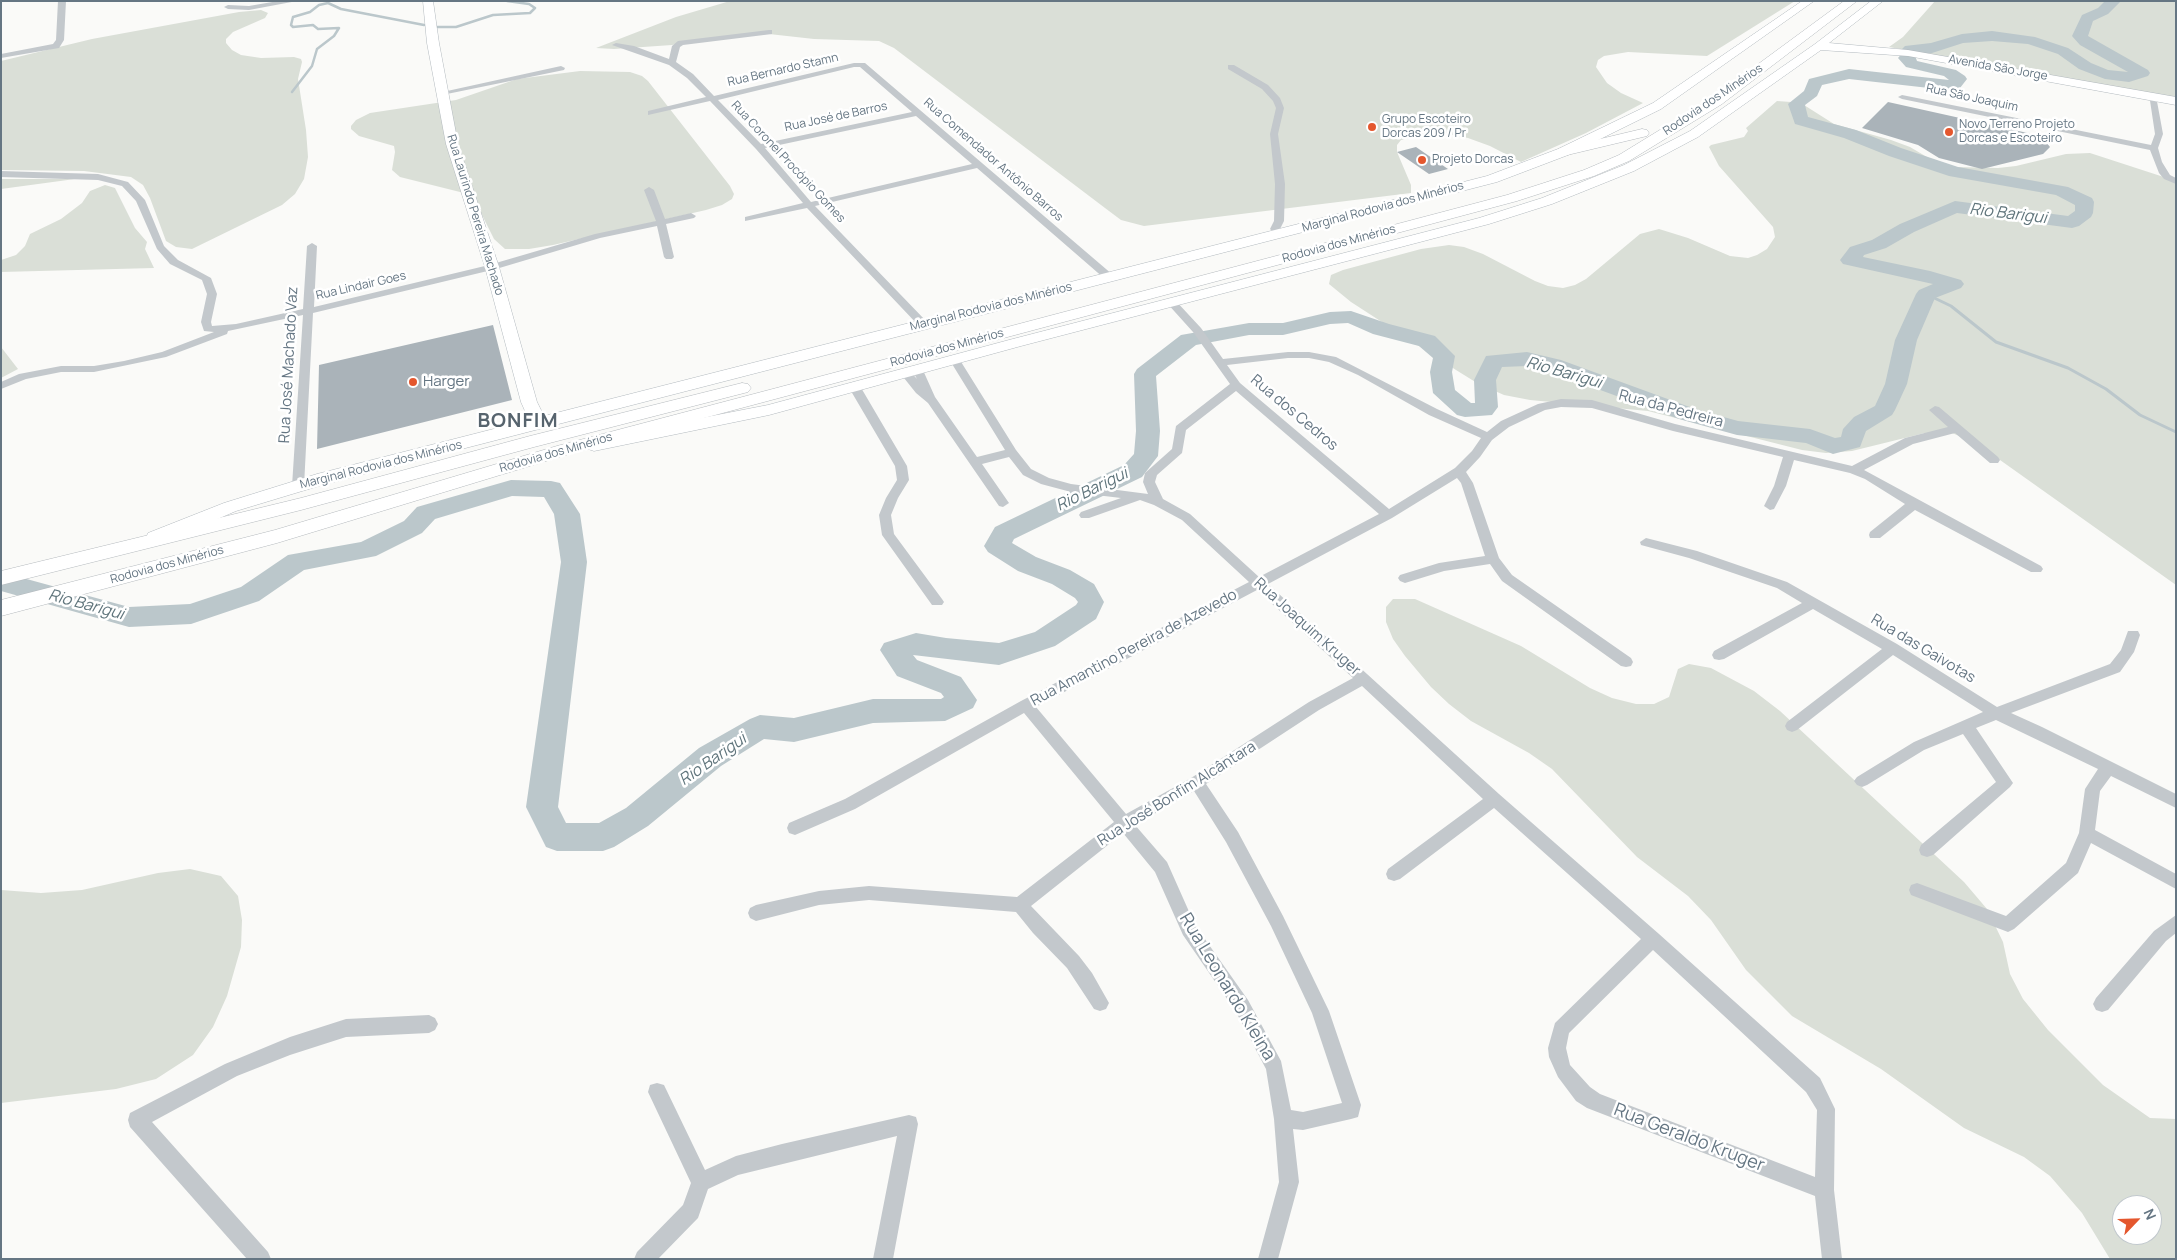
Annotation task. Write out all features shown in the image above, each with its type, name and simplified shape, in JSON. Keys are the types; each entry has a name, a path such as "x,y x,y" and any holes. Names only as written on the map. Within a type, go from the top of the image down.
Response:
{"main road":[{"name":"Rua Laurindo Pereira Machado","path":"428,1 452,144 492,267 529,402 539,424"},
{"name":"Marginal Rodovia dos Minérios","path":"142,543 230,507 298,486 1492,179 1563,152 1657,106 1809,1"},
{"name":"Rodovia dos Minérios","path":"1,578 301,504 530,442 1505,191 1573,167 1609,151 1642,133 1703,96 1831,1"},
{"path":"563,450 655,434 769,410 954,359 1484,221 1586,187 1653,157 1694,134 1819,46 1878,1"},
{"name":"Rodovia dos Minérios","path":"1,608 277,536 563,450 1512,198 1589,173 1648,144 1717,100 1853,2"},
{"name":"Avenida São Jorge","path":"1819,46 1908,52 2176,101"},
{"path":"1563,152 1642,133"}],"street":[{"path":"1,56 56,46 60,40 62,1"},
{"path":"228,8 249,8 294,1"},
{"path":"672,63 676,46 681,43 769,32"},
{"name":"Rua Coronel Procópio Gomes","path":"616,45 631,48 672,63 712,98 759,147 808,204 923,324"},
{"name":"Rua Bernardo Stamn","path":"651,113 859,64"},
{"name":"Rua Comendador Antônio Barros","path":"859,64 980,165 1109,277"},
{"path":"1231,67 1265,87 1277,100 1280,108 1274,134 1280,184 1279,221 1275,229 1280,234"},
{"path":"442,93 561,68"},
{"name":"Rua São Joaquim","path":"1902,97 2154,148"},
{"path":"2176,105 2155,97 2159,134 2154,148 2162,171 2167,177 2176,181"},
{"name":"Rua José de Barros","path":"759,147 918,113"},
{"path":"748,219 980,165"},
{"path":"1,174 98,177 125,184 140,200 160,247 174,262 206,278 212,294 206,322 208,329 236,327"},
{"path":"649,190 661,222 669,257"},
{"name":"Rua Lindair Goes","path":"236,327 492,267 538,254 567,243 691,216"},
{"name":"Rua José Machado Vaz","path":"298,486 312,246"},
{"name":"Rua dos Cedros","path":"1171,302 1197,330 1236,385 1388,515"},
{"path":"1,386 22,376 52,371 94,369 166,354 236,327"},
{"path":"1221,362 1282,355 1309,355 1332,359 1362,373 1433,412 1488,437"},
{"name":"Rua Joaquim Kruger","path":"954,359 1012,452 1027,472 1045,481 1072,488 1140,496 1158,502 1186,517 1494,799 1653,939 1813,1085 1826,1109 1824,1190 1832,1259"},
{"path":"912,371 920,391 932,401 1003,503"},
{"path":"1158,502 1149,482 1151,473 1178,450 1180,429 1236,385"},
{"path":"854,386 901,466 902,480 885,515 888,535 937,602"},
{"name":"Rua da Pedreira","path":"1488,437 1505,424 1542,407 1561,403 1592,404 1673,427 1853,470 1869,476 1914,504 2036,569"},
{"path":"1935,410 1994,460"},
{"path":"1853,470 1908,441 1957,429"},
{"name":"Rua Amantino Pereira de Azevedo","path":"795,828 850,804 1026,704 1388,515 1459,471 1476,454 1488,437"},
{"path":"975,462 1012,452"},
{"path":"1770,506 1780,486 1790,454"},
{"path":"1459,471 1467,483 1493,559 1507,578 1626,662"},
{"path":"1085,515 1140,496"},
{"path":"1875,535 1914,504"},
{"name":"Rua das Gaivotas","path":"1646,542 1692,554 1782,585 1892,648 1996,713 2037,731 2176,802"},
{"path":"1405,578 1444,566 1493,559"},
{"path":"1719,655 1813,603"},
{"path":"1862,781 1920,746 1996,713 2115,668 2127,652 2133,635"},
{"path":"1792,726 1892,648"},
{"name":"Rua José Bonfim Alcântara","path":"1020,905 1126,822 1196,782 1314,706 1363,679"},
{"name":"Rua Leonardo Kleina","path":"1026,704 1126,822 1161,868 1189,930 1242,1006 1275,1067 1283,1119 1289,1182 1268,1259"},
{"path":"1927,850 2005,783 1966,726"},
{"path":"1917,890 2008,924 2072,868 2087,833 2093,788 2108,768"},
{"path":"1196,782 1232,837 1281,929 1320,1012 1352,1105 1351,1110 1303,1121 1283,1119"},
{"path":"1394,874 1494,799"},
{"path":"2087,833 2176,882"},
{"path":"756,913 819,898 870,892 991,904 1020,905 1073,962 1100,1002"},
{"path":"2102,1004 2160,936 2176,923"},
{"name":"Rua Geraldo Kruger","path":"1653,939 1561,1029 1557,1048 1558,1057 1564,1071 1583,1094 1594,1102 1824,1190"},
{"path":"260,1258 136,1120 231,1070 318,1037 346,1028 429,1024"},
{"path":"644,1259 691,1211 701,1182 657,1092"},
{"path":"701,1182 736,1166 910,1124 884,1259"}],"shaded area":[{"path":"730,1 1795,1 1707,56 1628,52 1604,56 1598,60 1596,67 1607,83 1621,93 1643,103 1586,133 1521,162 1490,146 1468,138 1444,133 1421,135 1401,140 1397,145 1397,152 1411,185 1411,193 1144,226 1121,220 894,48 879,41 814,39 760,33 672,45 614,49 596,48 676,17"},
{"path":"1935,1 2176,1 2176,99 1889,47 1903,37"},
{"path":"261,10 268,13 265,18 233,32 226,39 226,43 232,50 241,55 261,58 294,57 301,59 298,79 308,157 304,179 295,194 282,205 192,249 176,247 166,241 150,198 143,185 131,177 84,171 1,170 1,61 92,39 239,12"},
{"path":"580,71 630,72 642,76 648,81 730,186 734,194 732,199 722,205 706,210 553,245 529,249 505,249 494,239 472,195 400,177 392,170 394,146 359,136 351,129 356,120 370,113 456,100 517,79"},
{"path":"1777,101 1804,105 1834,124 1891,140 1910,147 1932,160 1956,167 1998,168 2016,166 2066,154 2090,153 2176,181 2176,585 2000,460 1969,440 1952,433 1925,433 1852,451 1826,453 1802,450 1648,411 1530,400 1504,395 1477,383 1456,370 1351,302 1329,284 1331,275 1343,270 1421,249 1449,245 1464,247 1483,254 1535,281 1548,286 1563,288 1575,285 1586,279 1640,234 1659,229 1688,238 1730,256 1748,258 1757,255 1767,249 1775,237 1773,227 1719,166 1709,147 1744,137 1748,131 1746,128"},
{"path":"1,179 75,179 1,189"},
{"path":"105,185 115,188 135,228 147,242 145,249 154,268 1,272 1,260 16,255 25,246 30,234 61,219 82,203 90,191"},
{"path":"1,347 18,369 1,378"},
{"path":"1393,599 1415,599 1521,646 1590,688 1612,698 1636,704 1654,704 1669,697 1678,669 1689,664 1711,668 1754,691 1780,711 1964,882 1987,909 2003,942 2010,974 2023,999 2048,1030 2103,1085 2150,1118 2176,1119 2176,1259 2110,1259 2082,1213 2050,1176 2024,1157 1964,1128 1881,1069 1792,1016 1746,970 1711,920 1688,896 1637,857 1552,769 1529,753 1471,721 1431,687 1393,639 1386,622 1386,607"},
{"path":"190,869 221,876 238,896 242,920 241,947 227,996 213,1027 193,1055 156,1079 116,1089 1,1103 1,890 41,893 82,890 158,873"}],"building":[{"name":"Novo Terreno Projeto Dorcas e Escoteiro","path":"1888,102 2041,136 2050,147 2043,154 1982,169 1939,158 1918,145 1862,128"},
{"name":"Projeto Dorcas","path":"1416,147 1448,169 1429,174 1397,152"},
{"name":"Harger","path":"493,325 512,400 317,449 319,365"}],"waterway":[{"path":"433,27 456,27 493,15 530,13 535,8 529,4 507,1"},
{"name":"Rio Barigui","path":"1910,49 1932,48 1962,39 1992,36 2030,40 2063,51 2085,66 2105,74 2129,77 2142,73 2085,42 2080,36 2087,18 2103,11 2114,1"},
{"path":"292,92 312,66 317,49 334,36 339,28 318,29 313,25 293,27 291,25 293,17 310,12 319,5 328,3 341,9 424,25"},
{"name":"Rio Barigui","path":"1,581 129,617 191,614 250,594 297,562 367,550 413,527 426,513 511,488 551,489 567,514 574,562 542,807 557,837 603,837 637,817 710,757 760,727 794,730 873,711 945,710 963,700 951,685 907,668 894,650 916,643 946,649 999,654 1045,639 1086,612 1091,602 1085,591 1061,577 1027,564 997,546 1004,533 1133,471 1146,456 1148,431 1145,374 1189,340 1249,329 1283,329 1330,318 1351,317 1381,329 1427,341 1444,356 1441,372 1444,393 1465,410 1484,410 1487,407 1485,380 1494,361 1527,359 1553,365 1687,414 1737,428 1810,436 1833,446 1852,442 1855,429 1862,422 1884,410 1896,384 1906,340 1926,294 1954,284 1923,275 1850,260 1857,251 1879,244 1907,228 1955,207 2072,222 2084,213 2085,202 2061,191 1955,172 1895,152 1850,134 1801,120 1796,104 1811,93 1815,82 1849,74 1954,85 1959,79 1950,73 1912,64 1906,58 1907,55"},
{"path":"1926,294 1951,306 1996,342 2068,368 2106,389 2140,415 2176,432"}],"place":[{"name":"Grupo Escoteiro Dorcas 209 / Pr","path":"1372,127"},
{"name":"Novo Terreno Projeto Dorcas e Escoteiro","path":"1949,132"},
{"name":"Projeto Dorcas","path":"1422,160"},
{"name":"Harger","path":"413,382"}],"district":[{"name":"BONFIM","path":"518,421"}]}
